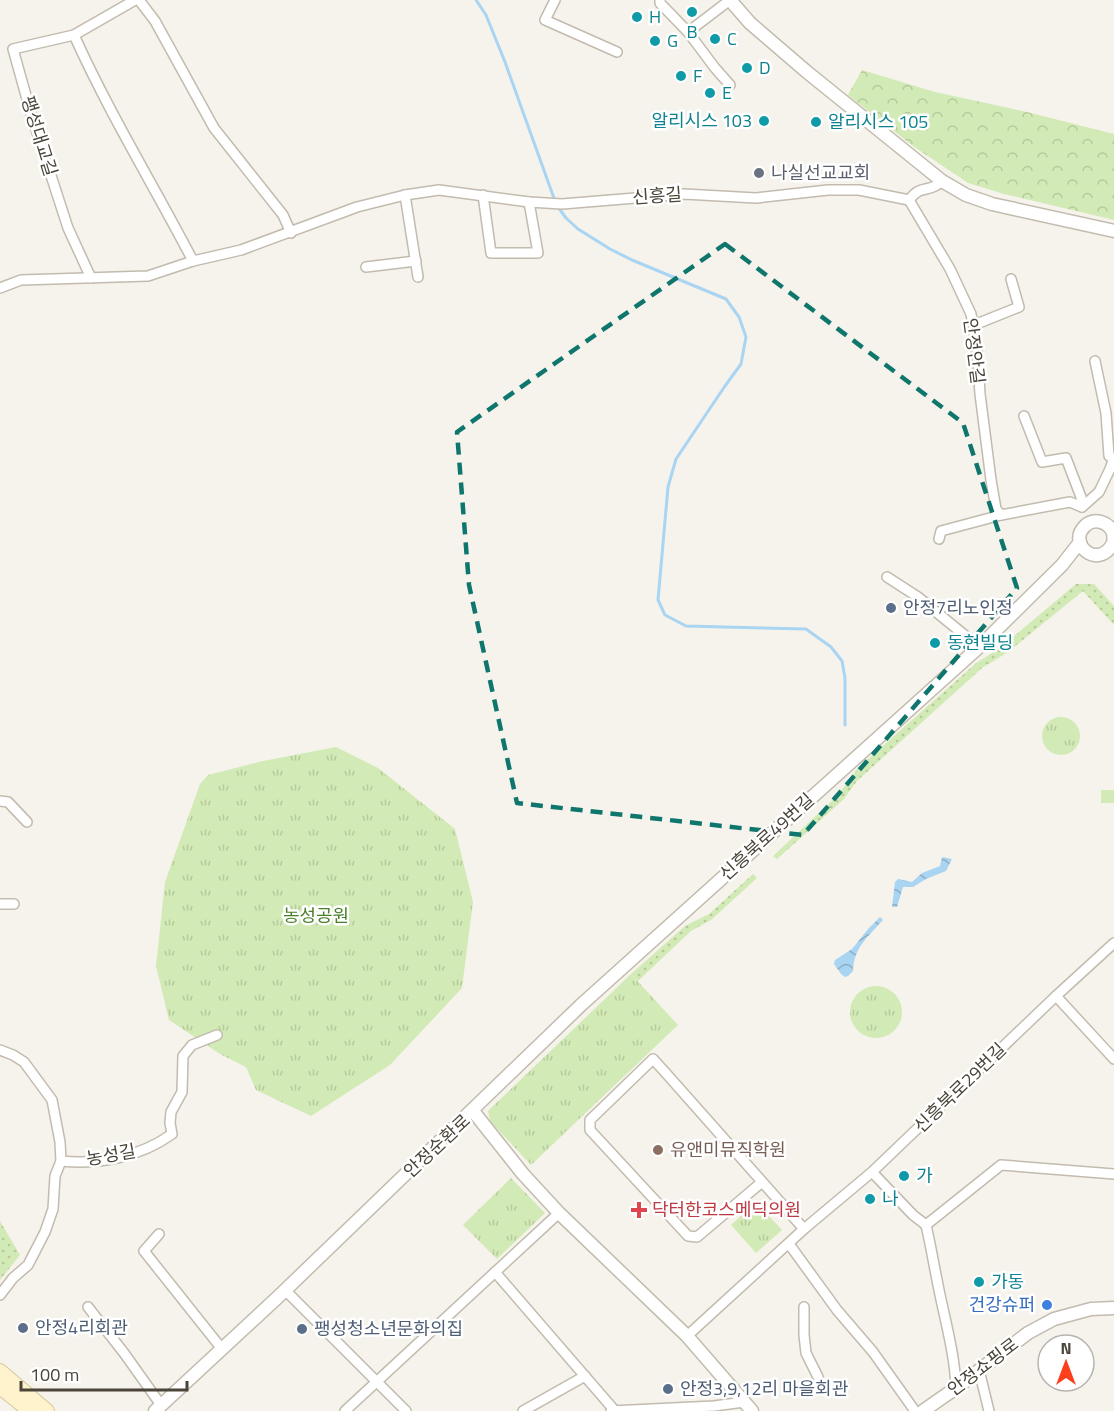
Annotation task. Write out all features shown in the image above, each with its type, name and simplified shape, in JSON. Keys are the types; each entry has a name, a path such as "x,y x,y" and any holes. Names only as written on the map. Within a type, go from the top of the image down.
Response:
{"main road":[{"path":"0,1371 47,1411"},
{"path":"0,1387 30,1411"}],"street":[{"name":"팽성대교길","path":"92,278 68,228 32,117 13,49 74,35 135,0"},
{"path":"140,0 155,21 214,128 283,215 291,233"},
{"path":"555,0 545,20 617,52"},
{"path":"660,0 660,3 688,32 730,85"},
{"path":"688,32 730,0 750,23 807,72 942,181 966,195 992,204 1114,231"},
{"path":"74,35 93,77 193,261"},
{"path":"909,200 920,189 934,188 942,181"},
{"name":"신흥길","path":"405,195 439,190 558,204 684,194 756,198 828,190 859,190 909,200"},
{"path":"0,288 21,280 148,276 193,261 241,250 357,207 405,195 418,277"},
{"path":"483,195 491,253 538,253 529,202"},
{"name":"안정안길","path":"909,200 950,269 971,314 990,471 996,509 1001,515"},
{"path":"366,267 416,261"},
{"path":"974,325 1019,307 1011,279"},
{"path":"1081,506 1099,492 1114,458 1109,456 1107,413 1095,361"},
{"path":"1024,416 1042,462 1066,458 1081,497 1081,506"},
{"path":"939,539 941,531 1001,515 1070,502 1081,506 1094,522 1106,524 1113,538 1107,552 1062,565"},
{"path":"1114,516 1094,522 1081,531 1080,542 1085,551 1114,560"},
{"name":"신흥북로49번길","path":"473,1111 581,1005 979,647 1062,565 1080,542"},
{"path":"887,577 918,597 979,647"},
{"path":"0,801 8,802 27,822"},
{"path":"0,904 14,904"},
{"name":"신흥북로29번길","path":"687,1336 804,1229 873,1172 1114,943"},
{"path":"1056,996 1114,1059"},
{"name":"농성길","path":"0,1050 13,1054 24,1062 52,1100 61,1161 96,1161 133,1154 159,1143 172,1134 171,1112 182,1092 183,1056 192,1046 217,1035"},
{"path":"762,1182 697,1237 688,1236 590,1130 590,1120 653,1059 804,1229"},
{"name":"안정순환로","path":"158,1408 473,1111 523,1174 559,1213 687,1336 748,1406"},
{"path":"0,1295 13,1278 28,1265 45,1232 53,1209 55,1176 61,1161"},
{"path":"926,1225 1001,1165 1114,1174"},
{"path":"873,1172 913,1215 926,1225 956,1370 956,1388"},
{"path":"345,1411 559,1213"},
{"path":"159,1234 144,1251 222,1349"},
{"path":"789,1244 837,1310 873,1352 915,1411"},
{"path":"495,1272 615,1411"},
{"path":"285,1290 406,1411"},
{"path":"88,1307 124,1353 158,1408"},
{"path":"804,1307 806,1353 818,1377"},
{"name":"안정쇼핑로","path":"923,1411 1028,1333 1054,1318 1091,1309 1114,1308"},
{"path":"979,1370 989,1411"},
{"path":"523,1411 585,1376"},
{"path":"609,1411 748,1406"},
{"path":"734,1411 748,1406"}],"highlighted area":[{"path":"725,244 963,423 1017,588 803,835 517,803 469,585 457,432"}],"green space":[{"path":"862,70 935,92 1114,134 1114,220 1004,194 968,183 913,146 848,95"},
{"path":"1076,584 1094,584 1114,606 1114,625 1083,591 1008,652 982,668 857,781 843,800 777,859 773,856 837,796 858,768 975,664 1001,647"},
{"path":"1061,717 1075,722 1080,736 1075,750 1061,755 1047,750 1042,736 1047,722"},
{"name":"농성공원","path":"336,747 378,768 455,829 473,902 462,988 390,1065 311,1116 256,1090 246,1067 220,1054 169,1020 156,966 165,882 200,784 208,775 263,761"},
{"path":"1101,790 1114,790 1114,803 1101,803"},
{"path":"753,874 757,878 711,920 691,931 638,981 631,974 685,926 709,914"},
{"path":"631,974 678,1025 531,1165 490,1121 488,1111"},
{"path":"876,986 886,988 894,994 900,1002 902,1012 900,1022 894,1030 886,1036 876,1038 866,1036 858,1030 852,1022 850,1012 852,1002 858,994 866,988"},
{"path":"511,1178 545,1213 497,1259 463,1225"},
{"path":"756,1202 782,1230 756,1253 731,1225"},
{"path":"0,1221 20,1255 0,1280"}],"water":[{"path":"942,857 952,859 946,871 913,887 903,887 897,907 892,907 895,882 898,879 912,882 922,873 940,866"},
{"path":"880,917 883,920 859,949 853,971 845,977 834,964 835,960 852,949"}],"waterway":[{"path":"476,0 486,15 505,62 555,201"},
{"path":"558,207 578,229 610,249 726,299 739,317 746,337 741,364 676,459 668,487 658,600 665,615 686,626 806,629 831,647 842,661 845,678 845,725"}],"place":[{"name":"B","path":"692,12"},
{"name":"H","path":"637,17"},
{"name":"C","path":"715,39"},
{"name":"G","path":"655,41"},
{"name":"D","path":"747,68"},
{"name":"F","path":"681,76"},
{"name":"E","path":"710,93"},
{"name":"알리시스 103","path":"764,121"},
{"name":"알리시스 105","path":"816,122"},
{"name":"나실선교교회","path":"759,173"},
{"name":"안정7리노인정","path":"891,608"},
{"name":"동현빌딩","path":"935,643"},
{"name":"유앤미뮤직학원","path":"658,1150"},
{"name":"가","path":"904,1176"},
{"name":"나","path":"870,1199"},
{"name":"닥터한코스메딕의원","path":"639,1210"},
{"name":"가동","path":"979,1282"},
{"name":"건강슈퍼","path":"1047,1305"},
{"name":"안정4리회관","path":"23,1328"},
{"name":"팽성청소년문화의집","path":"302,1329"},
{"name":"안정3,9,12리 마을회관","path":"668,1389"}]}
